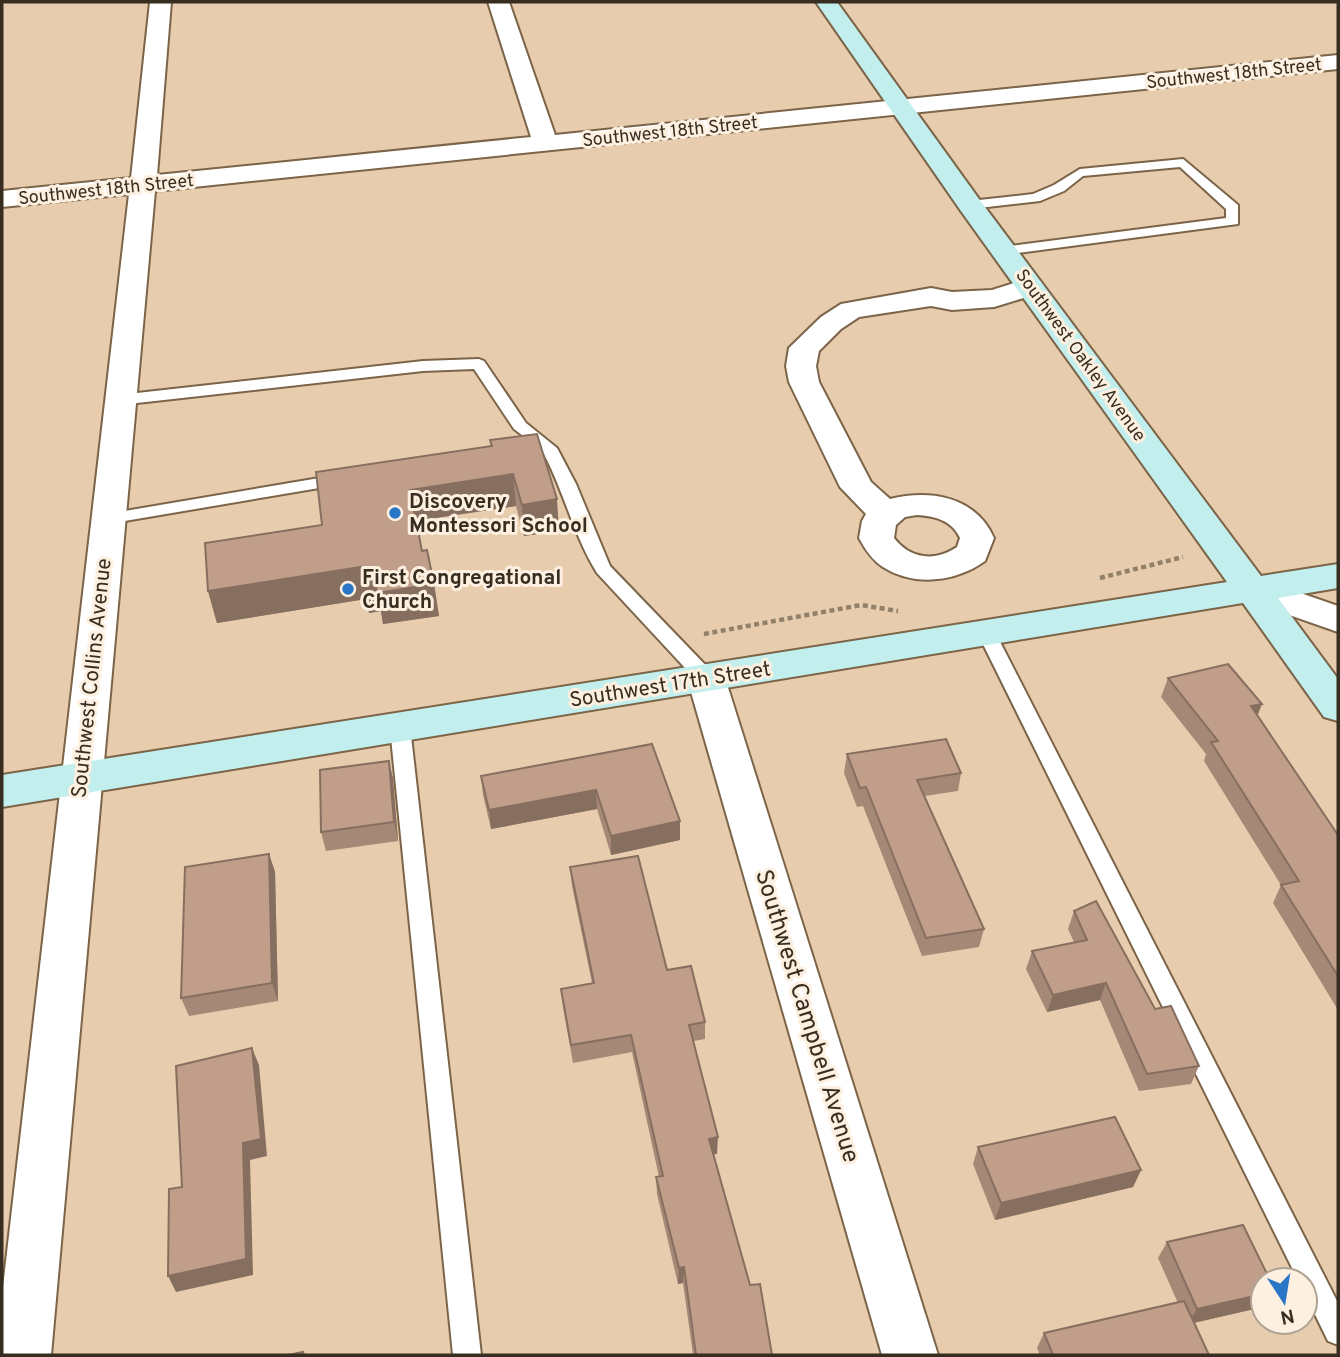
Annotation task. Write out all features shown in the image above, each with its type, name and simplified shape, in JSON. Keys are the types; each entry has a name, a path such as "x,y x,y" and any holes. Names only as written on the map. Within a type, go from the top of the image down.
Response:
{"street":[{"name":"Southwest Collins Avenue","path":"23,1355 119,400 144,185 160,2"},
{"path":"498,2 546,144"},
{"name":"Southwest Oakley Avenue","path":"826,2 1003,251 1254,589 1338,707"},
{"name":"Southwest 18th Street","path":"2,199 1338,62"},
{"path":"886,514 857,487 804,382 804,348 831,323 851,310 932,297 951,301 994,298 1030,287"},
{"name":"Southwest 17th Street","path":"2,791 1338,576"},
{"path":"1254,589 1338,620"},
{"name":"Southwest Campbell Avenue","path":"706,677 910,1355"}],"lane":[{"path":"970,205 1035,198 1059,188 1080,173 1183,163 1233,208 1233,221 1003,251"},
{"path":"119,400 423,366 479,364 520,426 549,448 568,484 594,552 604,569 706,677"},
{"path":"494,456 549,448"},
{"path":"107,519 207,500 358,477"},
{"path":"987,634 1338,1331"},
{"path":"400,727 467,1355"}],"building":[{"path":"537,434 557,499 522,505 513,474 410,490 422,551 427,550 434,584 377,593 375,580 363,582 361,567 208,591 205,543 322,525 316,472 492,446 490,440"},
{"path":"1228,664 1262,704 1251,706 1338,835 1338,976 1281,885 1299,881 1211,742 1218,741 1168,678"},
{"path":"946,739 961,773 917,780 984,929 926,938 866,787 860,788 847,754"},
{"path":"652,744 680,821 611,836 596,790 489,810 481,776"},
{"path":"389,761 394,822 321,832 320,770"},
{"path":"269,854 272,983 181,998 185,867"},
{"path":"638,856 667,970 691,966 705,1022 689,1025 718,1137 709,1139 750,1285 760,1284 772,1355 696,1355 684,1267 679,1268 656,1177 663,1176 631,1035 571,1045 561,989 594,983 570,867"},
{"path":"1096,901 1155,1009 1171,1006 1199,1066 1147,1074 1106,983 1053,995 1032,951 1087,940 1074,911"},
{"path":"252,1048 261,1139 243,1143 246,1259 168,1276 169,1189 182,1187 176,1066"},
{"path":"1115,1117 1141,1170 1001,1203 978,1147"},
{"path":"1243,1225 1263,1266 1249,1266 1249,1297 1197,1309 1167,1242"},
{"path":"1184,1301 1209,1355 1053,1355 1044,1333"}],"place":[{"name":"Discovery Montessori School","path":"395,513"},
{"name":"First Congregational Church","path":"348,589"}]}
